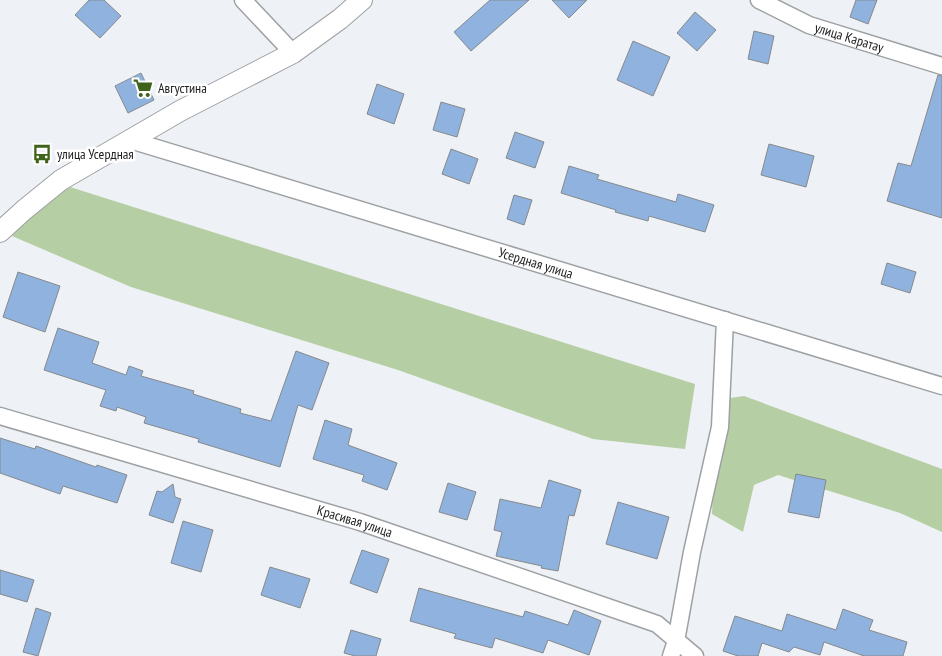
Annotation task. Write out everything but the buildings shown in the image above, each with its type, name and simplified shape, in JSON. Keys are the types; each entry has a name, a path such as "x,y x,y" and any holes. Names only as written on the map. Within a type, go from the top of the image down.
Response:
{"street":[{"path":"243,0 293,53"},
{"path":"0,232 61,180 180,111 293,53 340,20 362,0"},
{"name":"улица Каратау","path":"759,0 809,25 942,66"},
{"name":"Усердная улица","path":"130,140 942,386"},
{"path":"673,648 720,427 725,320"},
{"name":"Красивая улица","path":"0,416 360,522 657,624 673,648 695,656"}],"green space":[{"path":"70,187 695,384 685,449 593,439 398,370 131,287 12,236 30,214"},
{"path":"744,396 942,469 942,532 900,513 778,475 754,485 743,532 712,514 716,400"}],"place":[{"name":"Августина","path":"143,88"},
{"name":"улица Усердная","path":"42,154"}]}
